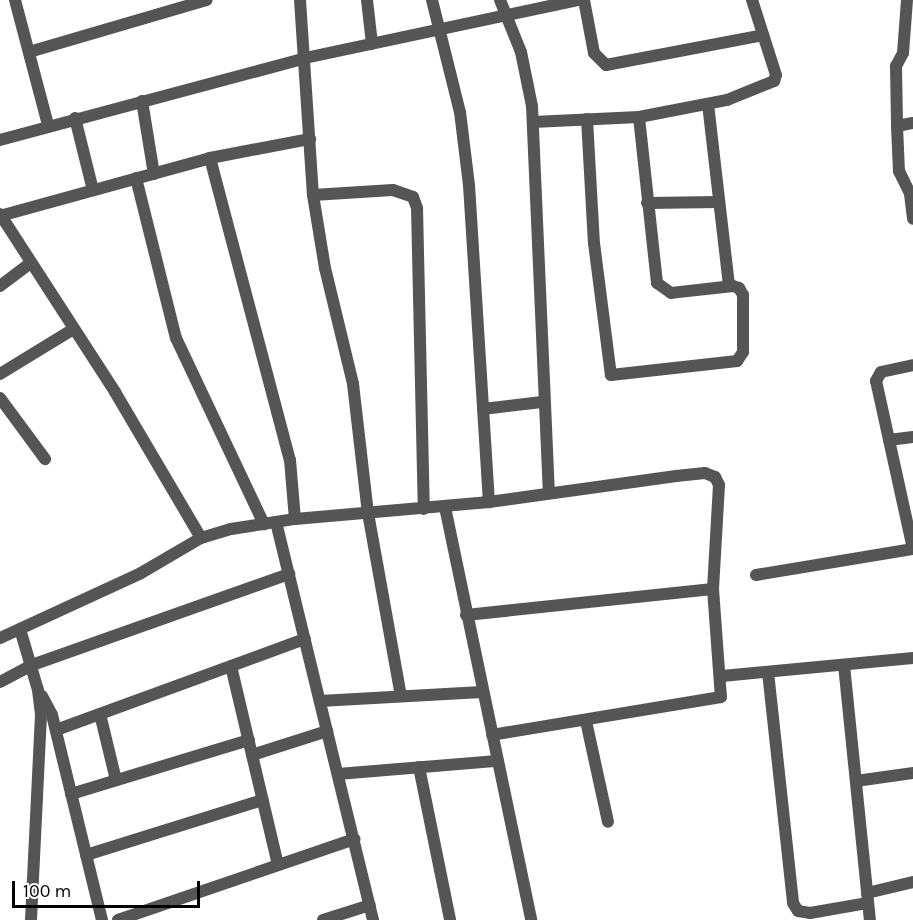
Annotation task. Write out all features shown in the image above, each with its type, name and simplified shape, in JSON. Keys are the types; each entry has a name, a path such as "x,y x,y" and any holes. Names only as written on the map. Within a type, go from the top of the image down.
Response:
{"street":[{"path":"15,0 48,125"},
{"path":"29,52 207,0"},
{"path":"300,0 313,195 325,268 353,384 368,513 400,696"},
{"path":"366,0 372,44"},
{"path":"432,0 460,112 469,185 489,502"},
{"path":"500,0 504,16 521,52 533,122 542,402 549,493"},
{"path":"0,140 48,125 305,58 579,0"},
{"path":"584,0 594,54 606,65 763,35"},
{"path":"533,122 639,117 708,104 774,81 752,0"},
{"path":"907,0 908,51 896,66 897,126 913,219"},
{"path":"142,101 154,174"},
{"path":"708,104 729,286"},
{"path":"587,119 594,243 611,375 737,361 743,352 743,295 740,288 729,286 671,293 662,290 657,283 639,117"},
{"path":"75,118 93,190"},
{"path":"897,126 913,123"},
{"path":"201,538 129,414 72,330 0,215 210,158 310,139"},
{"path":"210,158 290,460 295,519"},
{"path":"136,178 165,301 188,371 270,523 289,574 373,920"},
{"path":"313,195 393,190 406,192 417,208 424,509"},
{"path":"647,203 719,202"},
{"path":"0,286 30,263"},
{"path":"0,374 72,330"},
{"path":"756,575 913,549 876,381 881,372 913,365"},
{"path":"0,398 45,459"},
{"path":"483,409 542,402"},
{"path":"889,440 913,437"},
{"path":"0,638 141,573 201,538 295,519 445,507 705,473 715,477 719,485 713,589 726,675 721,697 492,735"},
{"path":"445,507 531,920"},
{"path":"0,682 32,665 289,574"},
{"path":"466,615 713,589"},
{"path":"20,629 32,665 41,715 32,920"},
{"path":"56,730 305,639"},
{"path":"726,675 913,658"},
{"path":"844,665 870,920"},
{"path":"231,666 278,865"},
{"path":"762,672 793,903 798,911 810,913 868,898 913,882"},
{"path":"38,690 56,730 102,920"},
{"path":"320,701 482,692"},
{"path":"100,714 116,780"},
{"path":"586,720 608,822"},
{"path":"252,756 327,731"},
{"path":"71,794 249,741"},
{"path":"338,774 497,761"},
{"path":"419,767 450,920"},
{"path":"856,781 913,773"},
{"path":"87,855 263,800"},
{"path":"118,920 354,839"},
{"path":"323,920 370,905"}]}
